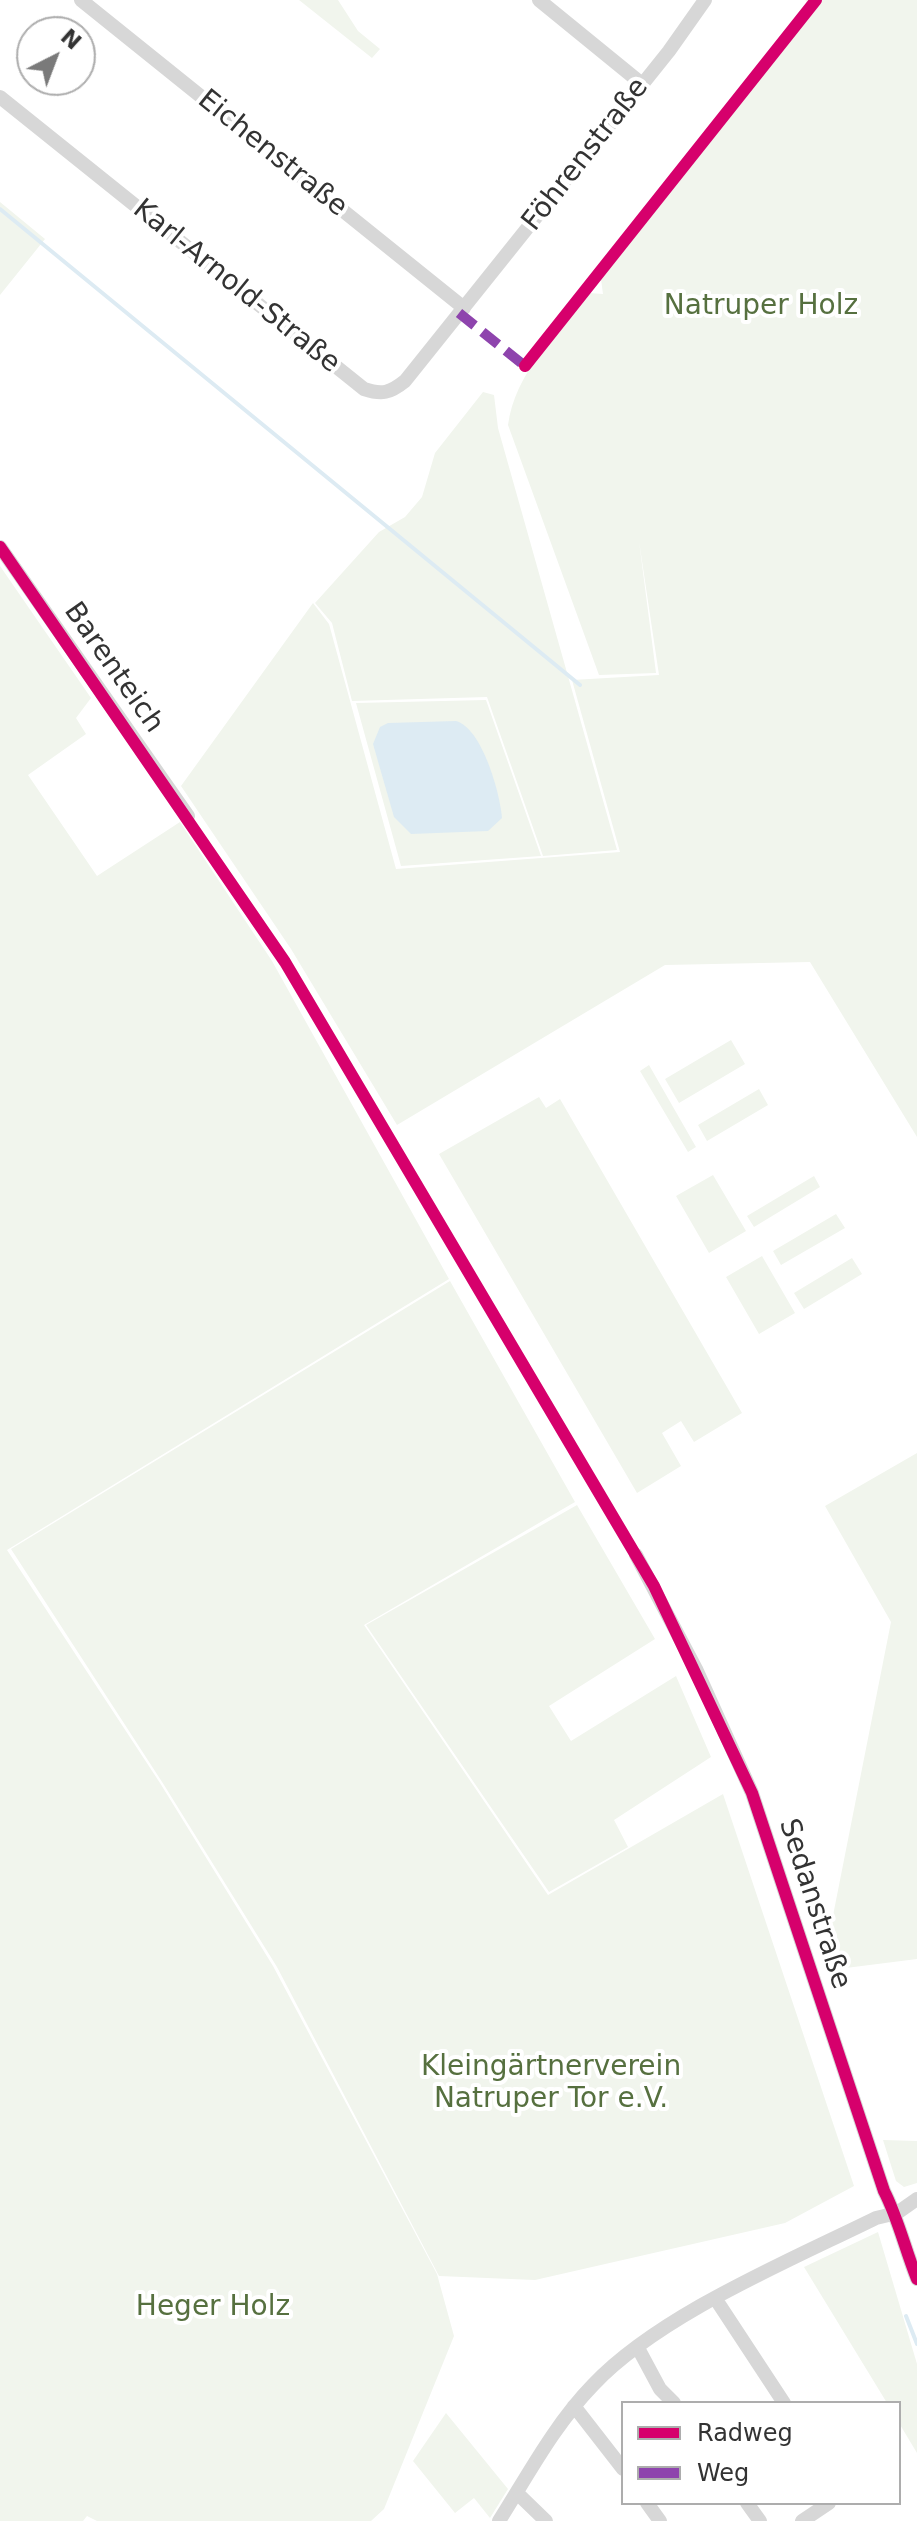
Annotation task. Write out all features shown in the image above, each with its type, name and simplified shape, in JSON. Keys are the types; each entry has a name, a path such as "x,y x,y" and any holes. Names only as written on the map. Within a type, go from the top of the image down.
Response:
{"street":[{"name":"Eichenstraße","path":"81,0 464,308"},
{"path":"539,0 642,84"},
{"name":"Föhrenstraße","path":"464,308 705,0"},
{"name":"Karl-Arnold-Straße","path":"0,97 364,389 379,395 393,391 405,381 464,308"},
{"name":"Barenteich","path":"0,547 188,816"},
{"name":"Sedanstraße","path":"636,1555 696,1669 752,1793 884,2191 897,2213 899,2234 917,2279"},
{"path":"499,2521 574,2406 595,2382 638,2348 715,2298 876,2218 897,2213 917,2199"},
{"path":"715,2298 783,2401"},
{"path":"638,2348 660,2389 672,2401"},
{"path":"574,2406 621,2466"},
{"path":"517,2493 546,2521"},
{"path":"802,2521 826,2505"}],"green space":[{"path":"299,0 338,0 358,31 380,49 372,58"},
{"name":"Natruper Holz","path":"805,0 917,0 917,1137 810,962 665,965 397,1125 291,949 181,786 313,603 329,624 396,869 620,852 572,680 659,675 639,541 656,673 599,675 508,425 512,406 528,371 551,339 589,293 603,294 599,265 808,3"},
{"path":"0,202 45,239 0,295"},
{"path":"483,392 494,395 498,428 617,850 543,856 487,697 352,701 332,623 315,603 379,532 405,517 422,497 435,453"},
{"name":"Heger Holz","path":"0,566 91,698 76,718 86,734 28,775 97,876 180,822 272,961 449,1279 7,1550 160,1783 273,1966 437,2274 454,2336 384,2509 371,2521 97,2521 87,2516 83,2521 0,2521"},
{"path":"486,700 541,856 401,866 356,703"},
{"path":"731,1040 745,1064 679,1103 665,1079"},
{"path":"649,1065 696,1147 688,1152 640,1071"},
{"path":"759,1089 768,1105 707,1141 698,1125"},
{"path":"539,1097 546,1108 560,1099 742,1413 694,1442 681,1421 662,1433 681,1466 637,1493 439,1154"},
{"path":"713,1175 746,1231 709,1253 676,1196"},
{"path":"814,1176 820,1187 754,1227 747,1216"},
{"path":"836,1214 845,1228 781,1265 773,1251"},
{"path":"762,1256 795,1313 759,1334 726,1277"},
{"path":"852,1258 862,1274 804,1309 794,1293"},
{"name":"Kleingärtnerverein Natruper Tor e.V.","path":"450,1281 575,1502 364,1625 548,1895 723,1794 854,2186 785,2223 535,2280 439,2276 277,1967 11,1549"},
{"path":"917,1453 917,1959 830,1970 825,1956 891,1622 825,1506"},
{"path":"577,1505 655,1639 549,1706 571,1741 676,1676 711,1757 614,1820 628,1847 549,1892 366,1625"},
{"path":"883,2140 917,2141 917,2183 904,2187 896,2181"},
{"path":"878,2232 917,2364 917,2453 901,2426 901,2401 886,2401 804,2267"},
{"path":"446,2413 508,2489 490,2518 474,2498 455,2513 413,2461"}],"shaded area":[{"path":"456,721 465,726 481,748 498,793 502,818 488,831 411,834 394,817 373,744 380,727 388,723"}],"waterway":[{"path":"0,209 580,685"},
{"path":"906,2316 917,2344"}],"marked path":[{"path":"459,313 525,366 530,361"}],"cycle path":[{"path":"525,366 816,0"},
{"path":"0,547 285,962 654,1586 752,1793 884,2191 917,2279"}]}
